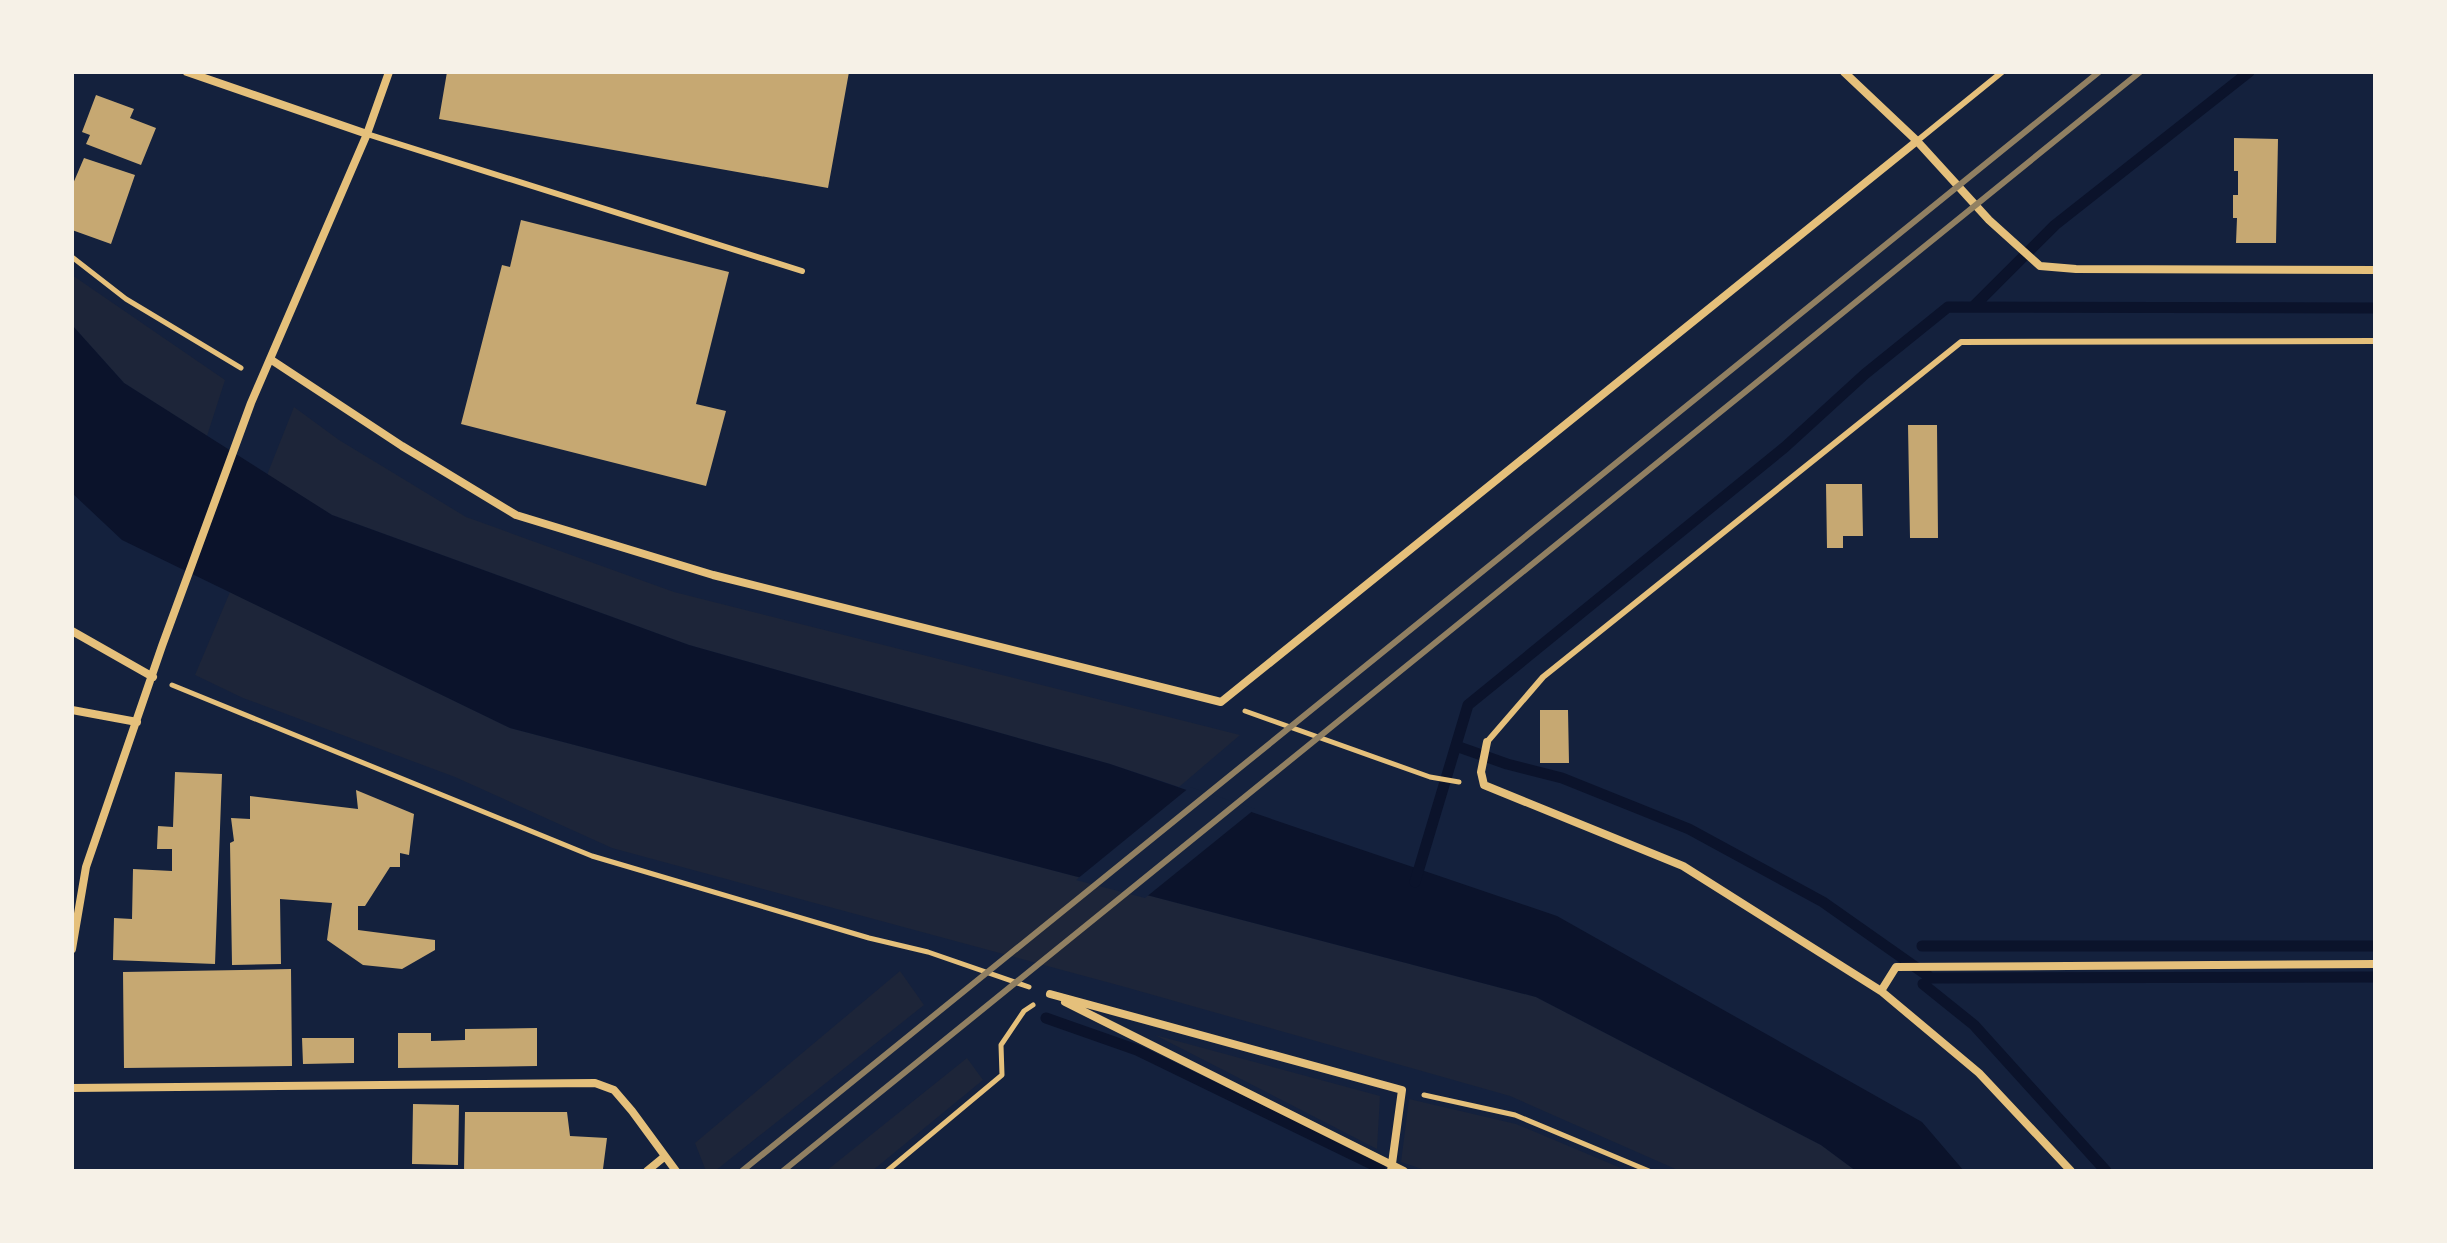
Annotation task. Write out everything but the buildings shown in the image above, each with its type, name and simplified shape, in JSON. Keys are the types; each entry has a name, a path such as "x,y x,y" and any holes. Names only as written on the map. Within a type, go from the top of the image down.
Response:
{"street":[{"path":"187,72 367,134"},
{"path":"72,949 86,867 162,646 251,403 367,134 389,72"},
{"path":"1844,72 1917,141 1989,220 2040,266 2076,269 2375,270"},
{"path":"270,359 402,446 516,515 713,575 1221,702 1917,141"},
{"path":"72,631 153,677"},
{"path":"72,710 137,722"},
{"path":"1487,742 1481,772 1484,785 1683,866 1881,991 1979,1073 2071,1171"},
{"path":"1881,991 1896,967 2375,964"},
{"path":"1050,994 1402,1090 1391,1169"},
{"path":"1050,994 1391,1169 1404,1171"},
{"path":"72,1088 595,1083 614,1090 676,1171"},
{"path":"647,1171 664,1157"}],"lane":[{"path":"1917,141 2002,72"},
{"path":"367,134 802,271"},
{"path":"1487,742 1543,677 1961,342 2375,341"}],"path":[{"path":"72,257 126,299 262,377"},
{"path":"153,677 592,856 869,938 928,952 1050,994"},
{"path":"1221,702 1438,779 1471,784"},
{"path":"887,1171 1002,1075 1001,1045 1024,1011 1050,994"},
{"path":"1402,1090 1515,1115 1649,1171"}],"shaded area":[{"path":"72,275 225,380 207,436 124,383 72,325"},
{"path":"72,325 124,383 332,515 689,645 1110,764 1557,916 1922,1122 1964,1171 1856,1171 1821,1145 1536,997 510,728 122,540 72,493"},
{"path":"294,407 339,440 466,517 674,592 1240,735 1179,787 1110,764 689,645 332,515 267,475"},
{"path":"230,592 510,728 1536,997 1821,1145 1856,1171 1680,1171 1510,1096 1125,987 612,848 455,777 243,698 195,675"},
{"path":"900,971 924,1005 715,1171 706,1171 695,1143"},
{"path":"1155,1035 1380,1096 1377,1149"},
{"path":"967,1058 983,1080 872,1171 826,1171"},
{"path":"1409,1099 1516,1124 1628,1171 1428,1171 1401,1162"}],"pier":[{"path":"1190,787 1255,809 1145,898 1076,880"}],"waterway":[{"path":"1973,307 2055,225 2249,72"},
{"path":"1415,882 1468,705 1785,447 1865,374 1948,307 2375,308"},
{"path":"1456,746 1507,764 1562,778 1689,829 1823,902 1931,978 2375,977"},
{"path":"1922,946 2375,946"},
{"path":"1923,984 1974,1025 2106,1171"},
{"path":"1046,1018 1137,1050 1380,1168"}],"railway":[{"path":"742,1171 2099,72"},
{"path":"783,1171 2140,72"}]}
